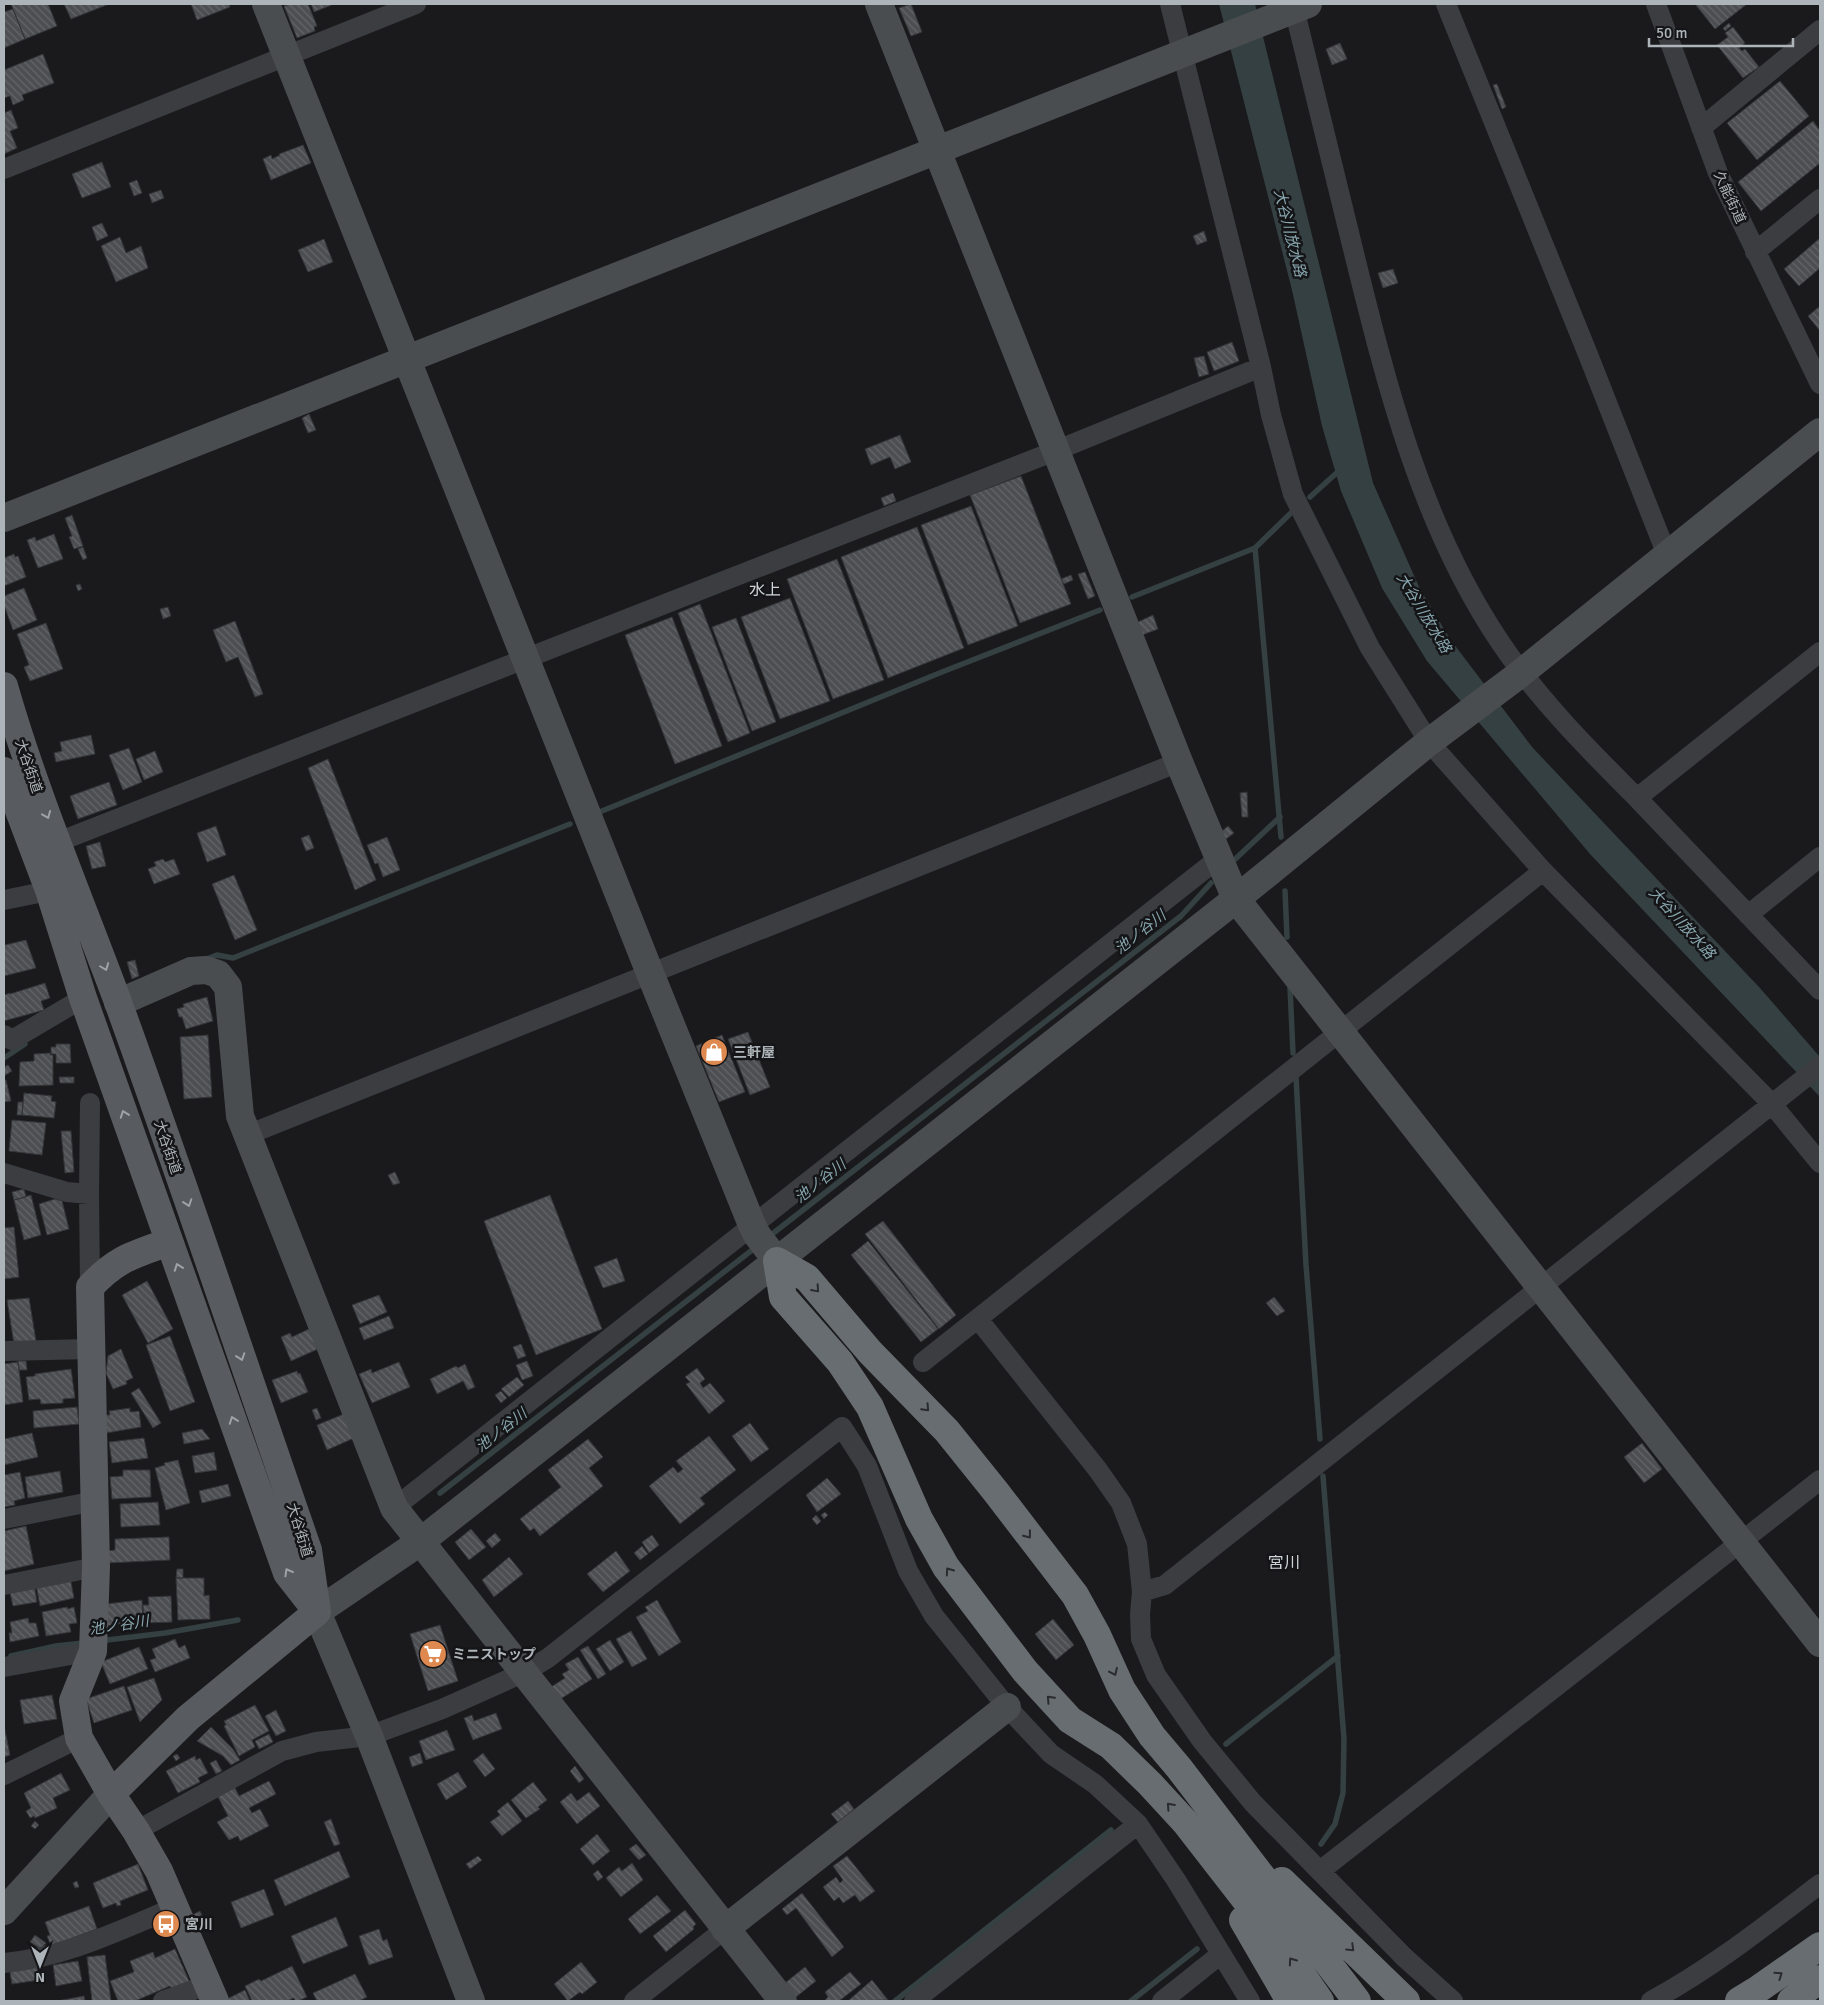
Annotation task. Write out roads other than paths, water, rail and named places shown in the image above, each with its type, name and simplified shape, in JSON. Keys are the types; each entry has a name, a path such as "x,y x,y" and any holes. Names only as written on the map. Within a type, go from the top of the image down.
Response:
{"highway":[{"path":"764,1243 807,1278 870,1352 947,1431 996,1492 1075,1595 1097,1635 1122,1690 1152,1736 1357,2001"},
{"path":"764,1243 783,1297 840,1362 870,1407 919,1519 946,1567 1025,1672 1070,1720 1111,1746 1150,1784 1192,1832 1286,1952 1320,2001"},
{"path":"1216,1817 1406,2001"},
{"path":"1192,1832 1290,2001"},
{"path":"1738,2001 1820,1946"},
{"path":"1791,2001 1820,1979"}],"main road":[{"name":"大谷街道","path":"4,686 30,772 58,842 62,888 83,998 287,1573 317,1612"},
{"name":"大谷街道","path":"4,771 9,800 62,888 118,1004 308,1550 317,1612"},
{"path":"169,1242 122,1259 105,1271 90,1287 96,1567 93,1643 73,1701 79,1738 159,1871 176,1907 211,1993"},
{"path":"111,1794 188,1718 317,1612"}],"street":[{"path":"266,4 650,973 764,1243"},
{"path":"4,169 416,4"},
{"path":"879,4 1179,762 1236,899 1820,1643"},
{"path":"1170,4 1261,367 1271,415 1293,494 1370,648 1429,742 1543,871 1771,1103 1820,1163"},
{"path":"1446,4 1588,352 1667,555"},
{"name":"久能街道","path":"1656,4 1718,173 1820,384"},
{"path":"4,518 406,358 1182,54 1298,5 1374,336 1412,462 1438,530 1463,579 1519,674 1572,733 1820,990"},
{"path":"1701,128 1820,30"},
{"path":"1755,252 1820,198"},
{"path":"58,842 1055,451 1261,367"},
{"path":"394,1508 764,1243 1236,899 1429,742 1519,674 1820,432"},
{"path":"1636,798 1820,652"},
{"path":"247,1135 1179,762"},
{"path":"1748,915 1820,857"},
{"path":"471,2001 369,1736 317,1612 420,1542 764,1243 1219,858"},
{"path":"923,1362 1543,871"},
{"path":"4,900 62,888"},
{"path":"118,1004 191,971 206,970 218,974 228,987 240,1116 394,1508 783,2001"},
{"path":"4,1035 12,1040 83,998"},
{"path":"1142,1592 1165,1586 1820,1066"},
{"path":"90,1102 90,1287"},
{"path":"4,1173 67,1192 89,1194"},
{"path":"978,1318 1098,1470 1121,1503 1137,1544 1142,1592 1140,1614 1141,1639 1156,1675 1202,1741 1253,1803 1404,1957 1453,2001"},
{"path":"4,1351 91,1349"},
{"path":"136,1831 282,1752 316,1742 369,1736 442,1709 524,1672 548,1658 842,1427 867,1466 908,1571 934,1616 1007,1707 1051,1754 1095,1784 1138,1824 1176,1880 1250,2001"},
{"path":"1320,1871 1820,1480"},
{"path":"4,1519 95,1501"},
{"path":"4,1585 96,1567"},
{"path":"4,1667 93,1643"},
{"path":"634,2001 1007,1707"},
{"path":"4,1775 79,1738"},
{"path":"4,1911 111,1794"},
{"path":"914,2001 1138,1824"},
{"path":"1651,2001 1668,1992 1751,1936 1820,1884"},
{"path":"4,1963 19,1962 67,1951 176,1907"},
{"path":"1162,2001 1221,1954"},
{"path":"163,2001 211,1993"}],"water":[{"name":"大谷川放水路","path":"1219,4 1255,4 1373,483 1420,589 1450,639 1532,747 1759,987 1820,1057 1820,1097 1590,854 1427,661 1382,588 1341,491 1322,426 1292,290"}],"waterway":[{"name":"池ノ谷川","path":"1310,497 1342,468"},
{"path":"1132,597 1255,548 1295,509"},
{"name":"池ノ谷川","path":"1255,548 1281,837"},
{"path":"602,811 942,672 1100,610"},
{"name":"池ノ谷川","path":"1230,864 1280,817"},
{"path":"204,960 217,955 233,958 570,824"},
{"name":"池ノ谷川","path":"767,1238 1181,916 1211,883"},
{"path":"1285,891 1287,937"},
{"path":"1290,987 1293,1053"},
{"path":"4,1058 25,1044"},
{"path":"1296,1077 1306,1265 1320,1439"},
{"name":"池ノ谷川","path":"440,1493 756,1247"},
{"path":"1321,1844 1335,1824 1343,1793 1344,1739 1323,1476"},
{"name":"池ノ谷川","path":"99,1641 165,1633 238,1620"},
{"name":"池ノ谷川","path":"11,1656 56,1646 83,1643"},
{"path":"1226,1744 1338,1656"},
{"path":"895,2001 1111,1830"},
{"path":"1131,2001 1197,1949"}],"place":[{"name":"三軒屋","path":"714,1052"},
{"name":"ミニストップ","path":"433,1654"},
{"name":"宮川","path":"166,1924"}],"district":[{"name":"水上","path":"765,589"},
{"name":"宮川","path":"1284,1562"}]}
